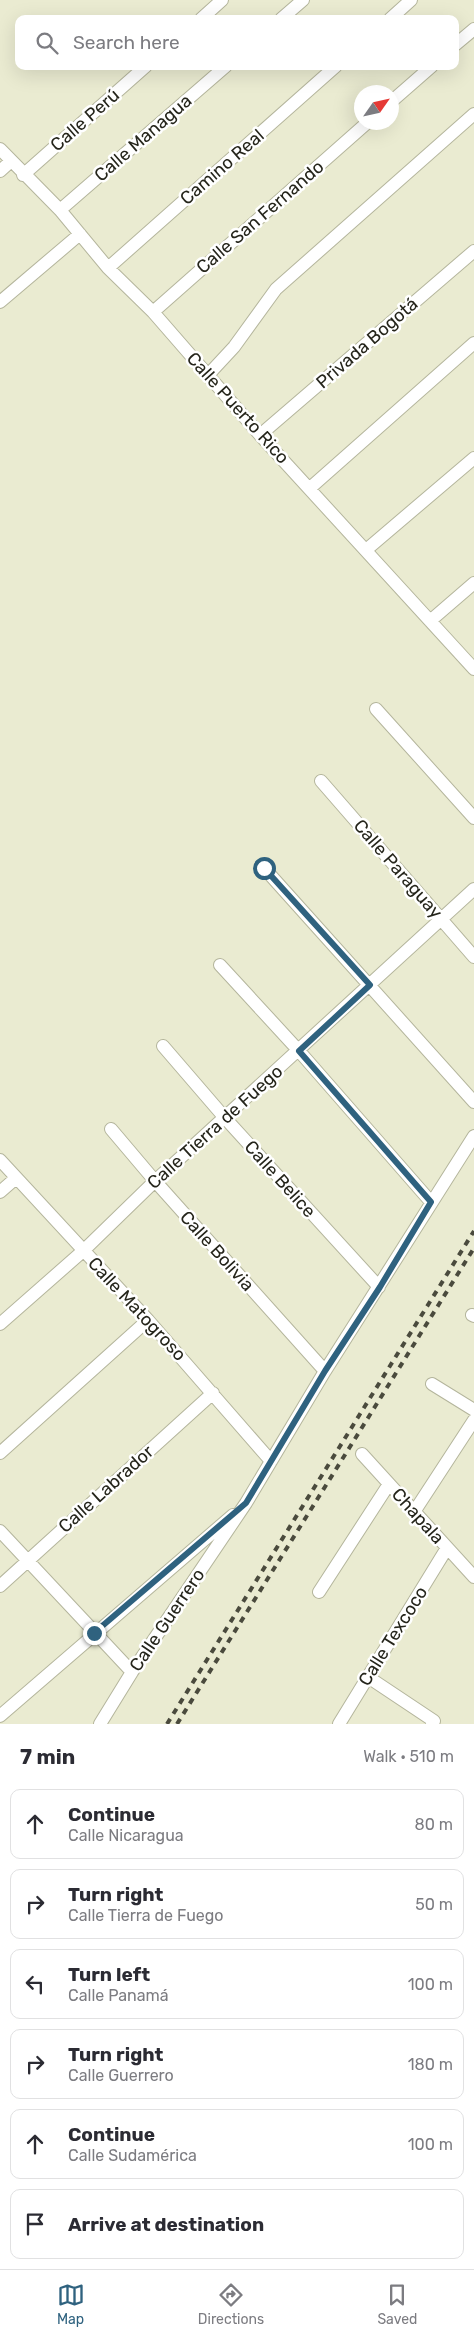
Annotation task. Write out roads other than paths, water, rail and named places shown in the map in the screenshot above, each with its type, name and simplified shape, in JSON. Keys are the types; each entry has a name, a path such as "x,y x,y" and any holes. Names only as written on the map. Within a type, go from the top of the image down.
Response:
{"street":[{"path":"205,15 222,0"},
{"path":"286,15 303,0"},
{"path":"394,15 411,0"},
{"path":"459,42 474,29"},
{"name":"Calle Perú","path":"23,174 141,70"},
{"name":"Calle Managua","path":"60,210 221,70"},
{"name":"Camino Real","path":"108,268 331,70"},
{"path":"399,96 428,70"},
{"path":"208,375 234,348 276,289 474,114"},
{"name":"Calle San Fernando","path":"153,312 359,130"},
{"name":"Calle Puerto Rico","path":"0,149 60,210 108,268 153,312 260,435 474,669"},
{"path":"0,171 11,161"},
{"path":"0,302 80,234"},
{"name":"Privada Bogotá","path":"260,435 474,251"},
{"path":"310,488 474,343"},
{"path":"366,550 474,458"},
{"path":"430,621 474,583"},
{"path":"376,709 474,818"},
{"name":"Calle Paraguay","path":"321,781 474,957"},
{"path":"264,868 474,1102"},
{"name":"Calle Tierra de Fuego","path":"0,1324 83,1251 155,1181 474,889"},
{"path":"220,965 299,1051 431,1202"},
{"name":"Calle Belice","path":"164,1046 225,1118 380,1287"},
{"name":"Calle Bolivia","path":"111,1129 325,1371"},
{"name":"Calle Guerrero","path":"100,1724 132,1672 246,1503 325,1371 474,1136"},
{"name":"Calle Matogroso","path":"0,1160 148,1320 271,1461"},
{"path":"0,1192 16,1178"},
{"path":"0,1453 148,1320"},
{"path":"432,1384 474,1410"},
{"name":"Calle Labrador","path":"0,1586 213,1393"},
{"path":"414,1512 474,1420"},
{"name":"Chapala","path":"362,1454 474,1577"},
{"path":"319,1592 389,1484"},
{"path":"0,1716 246,1503"},
{"path":"0,1531 132,1672"},
{"name":"Calle Texcoco","path":"339,1724 447,1548"},
{"path":"368,1677 433,1723"}],"railway":[{"path":"167,1724 474,1231"},
{"path":"177,1724 474,1248"}]}
